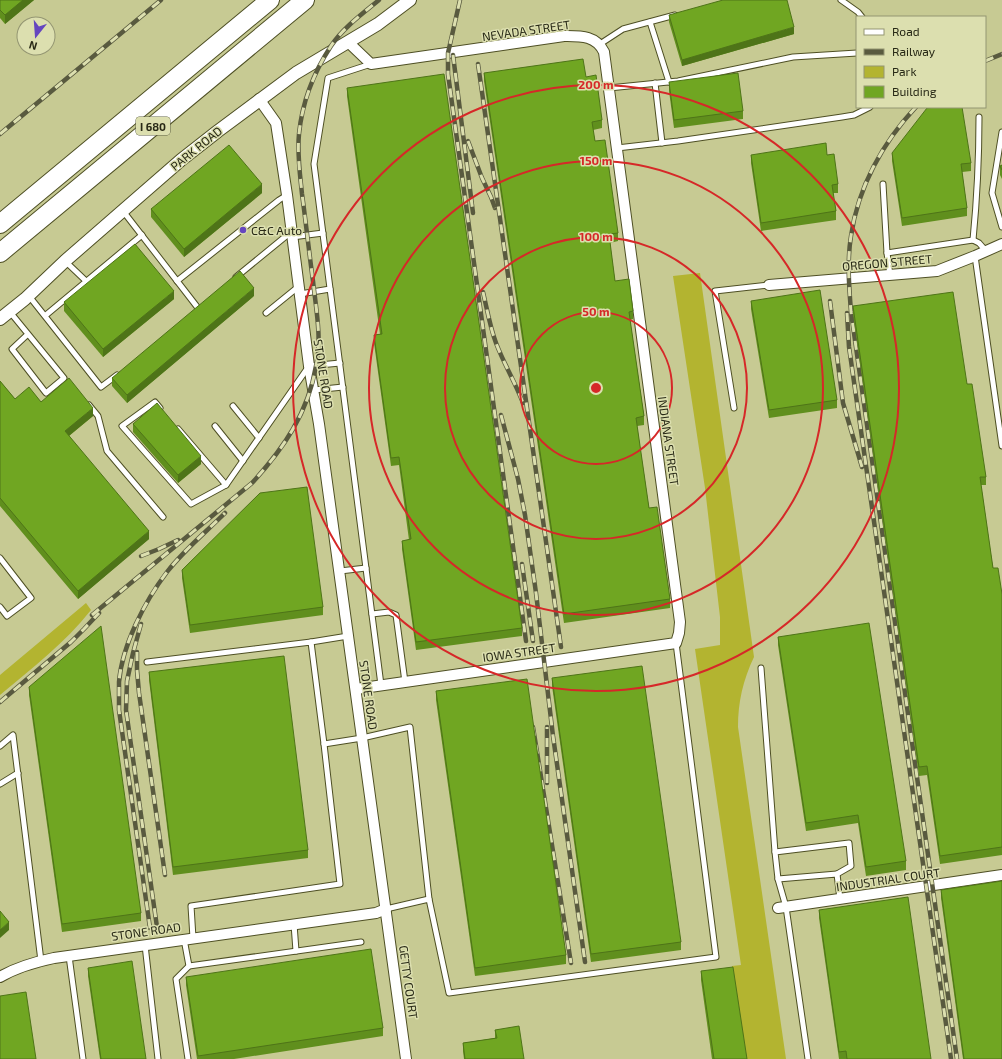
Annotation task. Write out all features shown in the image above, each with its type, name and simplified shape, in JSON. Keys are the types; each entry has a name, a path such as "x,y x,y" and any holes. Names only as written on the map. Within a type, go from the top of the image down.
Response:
{"highway":[{"name":"I 680","path":"0,224 270,0"},
{"name":"I 680","path":"0,253 305,0"}],"street":[{"name":"PARK ROAD","path":"0,319 181,160 296,73 378,24 410,0"},
{"name":"NEVADA STREET","path":"371,64 564,36 583,36 600,44"},
{"path":"348,42 371,64"},
{"path":"600,44 604,52 617,148"},
{"name":"STONE ROAD","path":"0,977 10,971 41,961 69,956 145,944 376,913 386,909 340,571 314,390 309,366 287,195 276,123 259,100"},
{"name":"INDIANA STREET","path":"617,148 679,614 679,633 676,643"},
{"name":"OREGON STREET","path":"769,285 937,271 1002,244"},
{"name":"IOWA STREET","path":"356,689 676,643"},
{"name":"INDUSTRIAL COURT","path":"782,907 1002,875"},
{"name":"GETTY COURT","path":"386,909 406,1059"}],"lane":[{"path":"841,0 861,16"},
{"path":"600,44 623,29 683,13"},
{"path":"650,22 669,82"},
{"path":"609,88 669,82 793,57 856,53"},
{"path":"371,64 328,78 314,164 381,686"},
{"path":"655,83 662,143"},
{"path":"617,148 662,143 848,116 859,113 868,108"},
{"path":"973,240 979,163 979,117"},
{"path":"1002,132 992,193 1002,227"},
{"path":"883,184 887,253 890,275"},
{"path":"177,281 287,195"},
{"path":"123,211 198,308"},
{"path":"233,279 292,234 323,233"},
{"path":"46,315 142,235"},
{"path":"887,253 973,240 979,243 986,251"},
{"path":"975,256 1002,446"},
{"path":"65,261 86,282"},
{"path":"734,408 715,291 769,285"},
{"path":"266,314 299,290 330,289"},
{"path":"29,295 101,387 119,373"},
{"path":"192,313 204,303"},
{"path":"10,311 66,379 46,393 12,349 28,334"},
{"path":"165,414 155,402 122,426 191,504 226,485 309,366 340,363"},
{"path":"314,390 343,387"},
{"path":"83,398 98,416 107,451 163,517"},
{"path":"233,406 259,438"},
{"path":"175,425 226,485"},
{"path":"215,426 243,461"},
{"path":"0,558 31,598 7,616 0,607"},
{"path":"340,571 366,568"},
{"path":"372,614 389,612 396,616 406,682"},
{"path":"147,662 348,636"},
{"path":"189,966 188,938 191,906 340,884 324,744 310,642"},
{"path":"324,744 362,738 410,727 429,899 449,993 716,958 676,643"},
{"path":"761,668 778,879 808,1059"},
{"path":"0,746 14,735 41,961"},
{"path":"0,784 18,773"},
{"path":"775,852 849,843 851,866 837,874 778,879"},
{"path":"837,874 840,899"},
{"path":"386,909 429,899"},
{"path":"294,924 296,951"},
{"path":"188,1059 176,979 189,966 361,942"},
{"path":"145,944 158,1059"},
{"path":"69,956 83,1059"}],"shaded area":[{"path":"0,0 1002,0 1002,1059 0,1059"}],"green space":[{"path":"700,273 754,657 742,691 738,727 786,1059 746,1059 732,966 741,965 695,649 720,645 720,617 705,488 673,276"},
{"path":"86,603 91,610 81,622 48,655 0,695 0,675"}],"building":[{"path":"0,0 23,0 5,15 0,10"},
{"path":"723,0 787,0 794,27 682,60 669,15"},
{"path":"583,59 586,77 596,75 602,120 592,122 595,141 605,140 618,233 609,234 615,281 629,279 633,311 629,312 644,416 636,418 649,508 657,507 670,599 564,614 484,73"},
{"path":"738,73 743,111 674,120 669,82"},
{"path":"444,74 522,628 416,642 402,541 411,539 399,457 391,458 374,335 382,334 347,88"},
{"path":"927,108 962,108 971,163 961,164 967,208 902,218 892,153"},
{"path":"826,143 827,155 834,154 838,184 832,185 836,211 761,223 751,155"},
{"path":"229,145 262,184 184,249 151,209"},
{"path":"135,244 174,291 103,349 64,302"},
{"path":"240,271 254,288 127,395 112,378"},
{"path":"820,290 837,400 769,410 751,301"},
{"path":"953,292 967,384 972,384 986,477 980,477 993,568 998,568 1002,594 1002,847 940,856 927,766 919,767 853,306"},
{"path":"69,378 93,408 65,431 149,531 78,591 0,498 0,381 15,399 29,387 41,402"},
{"path":"157,403 201,456 178,475 133,424"},
{"path":"307,487 323,607 190,625 182,570 260,493"},
{"path":"869,623 906,861 866,867 858,815 806,823 778,637"},
{"path":"101,626 141,913 62,924 29,687"},
{"path":"284,656 308,850 173,867 149,672"},
{"path":"642,666 681,942 591,954 552,678"},
{"path":"527,679 566,955 475,968 436,691"},
{"path":"1002,881 1002,1059 964,1059 941,890"},
{"path":"908,897 931,1059 847,1059 846,1051 839,1052 819,910"},
{"path":"0,911 9,922 0,930"},
{"path":"371,949 383,1028 198,1056 186,977"},
{"path":"132,961 146,1059 101,1059 88,968"},
{"path":"733,967 747,1059 714,1059 701,971"},
{"path":"26,992 36,1059 0,1059 0,996"},
{"path":"519,1026 524,1059 465,1059 463,1043 497,1038 495,1030"}],"railway":[{"path":"0,134 161,0"},
{"path":"92,615 252,483 264,470 284,443 301,414 312,383 318,355 317,313 302,194 298,149 303,111 314,77 331,46 347,27 379,0"},
{"path":"460,0 448,53 448,74 526,641"},
{"path":"986,61 1002,54"},
{"path":"453,55 473,213"},
{"path":"478,64 561,647"},
{"path":"915,108 883,150 859,200 851,236 849,283 851,312 957,1059"},
{"path":"468,141 495,208"},
{"path":"483,292 496,343 523,403"},
{"path":"830,301 843,403 862,467"},
{"path":"847,313 849,347 951,1059"},
{"path":"501,415 518,479 525,515 553,736 585,962"},
{"path":"150,928 119,710 119,682 121,668 136,624 151,596 167,572 195,541 225,513"},
{"path":"141,556 178,540"},
{"path":"522,564 533,641"},
{"path":"0,702 71,642 99,613"},
{"path":"141,624 127,681 126,710 157,927"},
{"path":"137,652 139,693 165,875"},
{"path":"533,727 571,963"},
{"path":"547,727 547,783"}],"place":[{"name":"C&C Auto","path":"243,230"}]}
